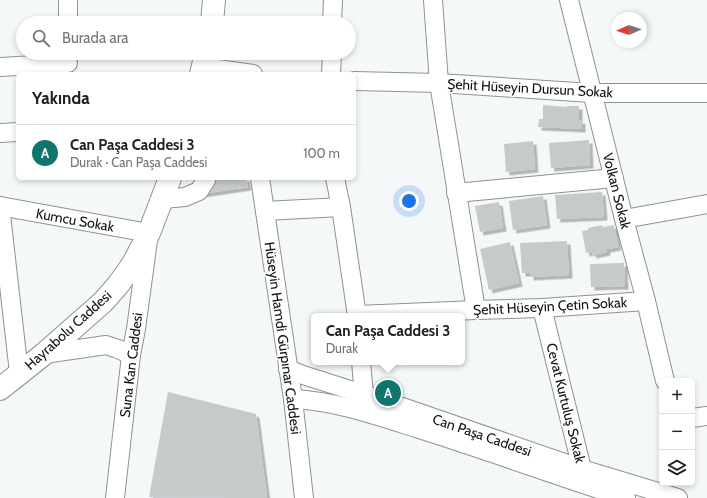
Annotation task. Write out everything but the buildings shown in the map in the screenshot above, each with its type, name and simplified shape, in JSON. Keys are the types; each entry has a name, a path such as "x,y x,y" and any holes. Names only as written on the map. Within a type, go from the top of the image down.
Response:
{"main road":[{"path":"213,16 214,0"},
{"name":"Hayrabolu Caddesi","path":"0,389 44,354 104,302 118,285 133,264 149,233 169,180"}],"street":[{"path":"68,0 68,16"},
{"path":"332,16 333,0"},
{"path":"433,0 439,83 476,310"},
{"name":"Volkan Sokak","path":"569,0 665,378"},
{"path":"331,72 332,60"},
{"path":"0,67 67,63"},
{"path":"203,65 237,72"},
{"name":"Şehit Hüseyin Dursun Sokak","path":"356,81 439,83 592,93 707,93"},
{"path":"0,133 16,132"},
{"path":"456,194 614,178"},
{"path":"163,199 185,197 199,192 206,180"},
{"name":"Hüseyin Hamdi Gürpınar Caddesi","path":"260,180 293,399 304,498"},
{"path":"335,180 341,207 357,313"},
{"path":"624,219 707,204"},
{"path":"0,206 19,373"},
{"name":"Kumcu Sokak","path":"0,206 149,233"},
{"path":"265,211 341,207"},
{"name":"Suna Kan Caddesi","path":"115,498 131,355 149,233"},
{"name":"Şehit Hüseyin Çetin Sokak","path":"416,313 542,308 646,300"},
{"name":"Cevat Kurtuluş Sokak","path":"542,308 584,484"},
{"path":"44,354 106,345 131,355"},
{"path":"361,365 364,395"},
{"name":"Can Paşa Caddesi","path":"288,369 385,401 584,484 678,498"},
{"name":"Can Paşa Caddesi","path":"293,399 325,402 386,418 626,498"},
{"path":"695,418 707,416"},
{"path":"683,486 684,498"}],"place":[{"name":"Can Paşa Caddesi 3","path":"388,393"}]}
